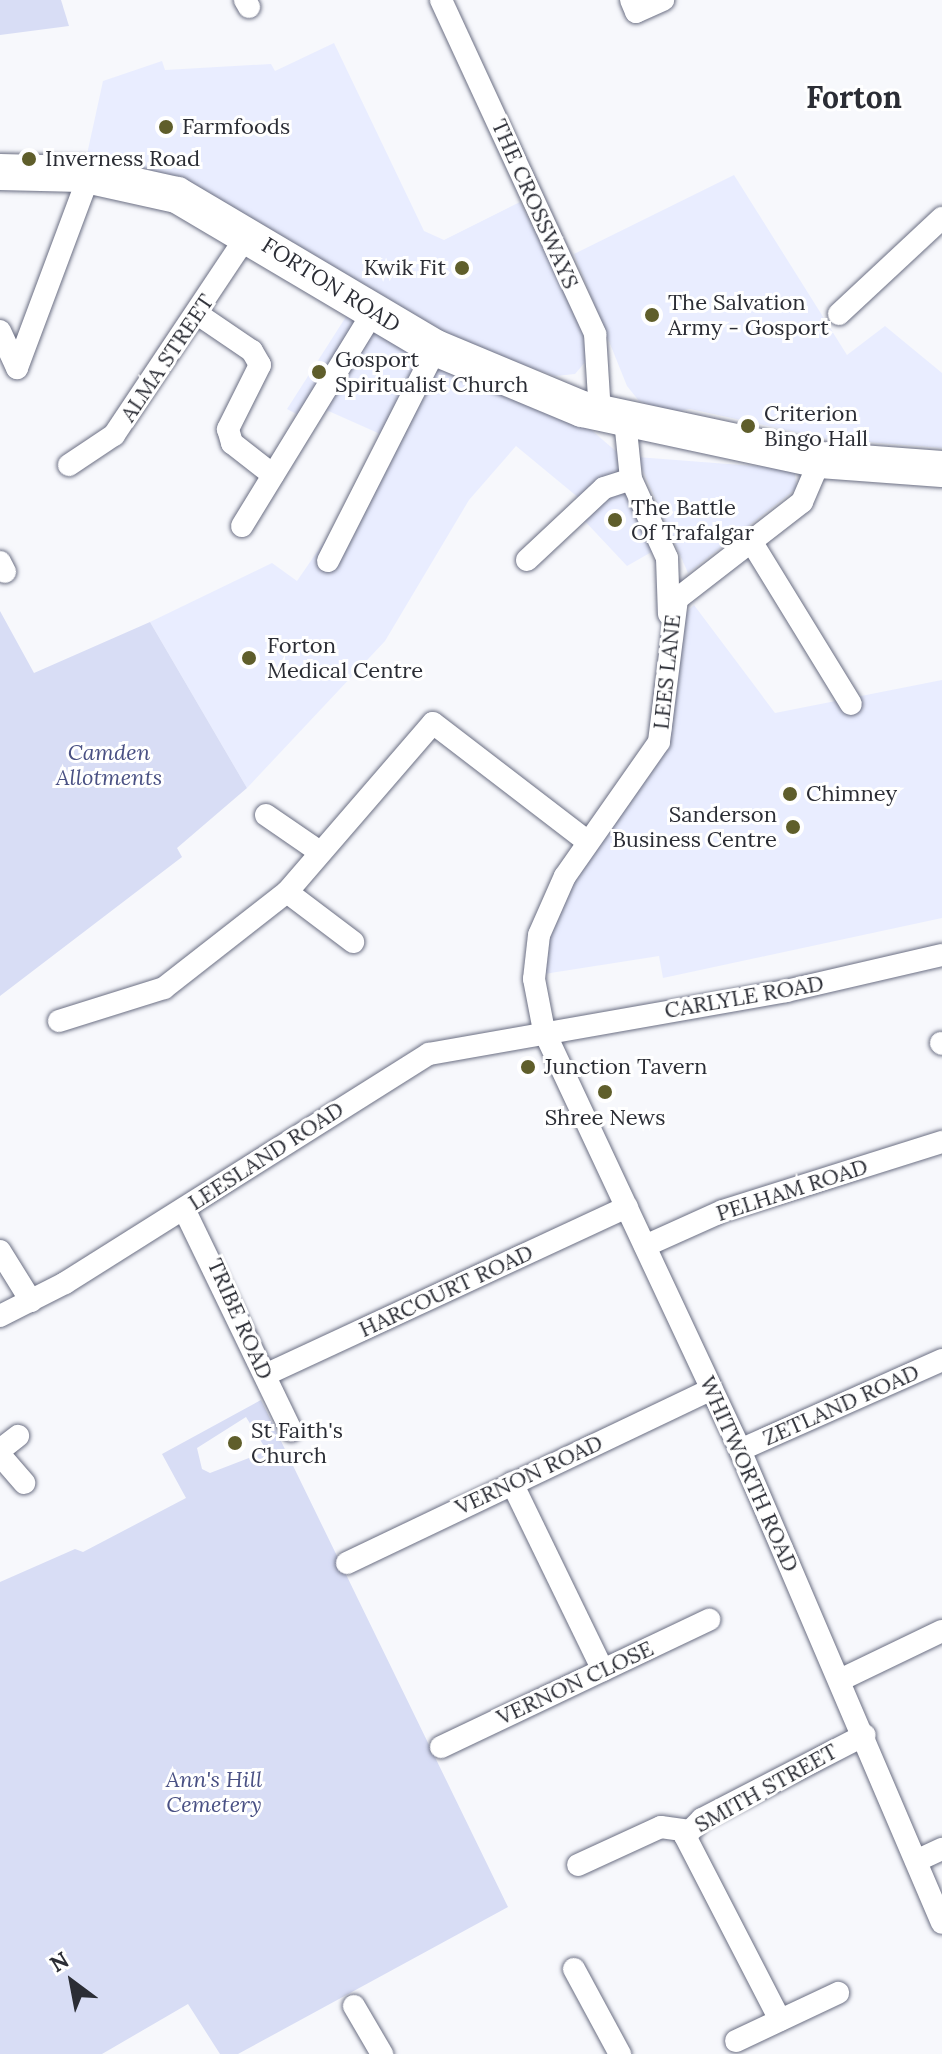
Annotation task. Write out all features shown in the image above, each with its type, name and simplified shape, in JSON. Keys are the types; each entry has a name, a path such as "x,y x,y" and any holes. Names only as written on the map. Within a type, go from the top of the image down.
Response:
{"main road":[{"name":"FORTON ROAD","path":"0,172 89,175 177,195 248,234 436,348 612,417 820,460 942,469"}],"street":[{"name":"THE CROSSWAYS","path":"441,0 595,334 612,417 631,479 667,558"},
{"path":"631,0 636,12 663,0"},
{"path":"0,331 17,368 89,175"},
{"path":"839,314 942,218"},
{"name":"ALMA STREET","path":"69,465 114,435 199,315 248,234"},
{"path":"242,526 373,312"},
{"path":"199,315 252,351 260,365 228,429 232,443 273,475"},
{"path":"328,561 436,348"},
{"name":"LEES LANE","path":"544,1031 536,945 588,842 659,742 669,619 677,599 802,502 820,460"},
{"path":"527,560 604,488 631,479"},
{"path":"751,541 851,704"},
{"path":"667,558 685,580 703,577"},
{"path":"667,558 669,619"},
{"path":"59,1021 164,988 287,892 317,850 433,723 588,842"},
{"path":"266,815 317,850"},
{"path":"287,892 353,942"},
{"name":"CARLYLE ROAD","path":"544,1031 786,991 942,955"},
{"name":"WHITWORTH ROAD","path":"544,1031 740,1450 865,1735 942,1923"},
{"name":"LEESLAND ROAD","path":"0,1316 31,1301 184,1209 429,1054 544,1031"},
{"name":"PELHAM ROAD","path":"645,1246 723,1211 942,1142"},
{"name":"HARCOURT ROAD","path":"265,1375 627,1207"},
{"name":"TRIBE ROAD","path":"184,1209 291,1430"},
{"path":"0,1251 31,1301"},
{"name":"ZETLAND ROAD","path":"740,1450 942,1360"},
{"name":"VERNON ROAD","path":"347,1563 712,1389"},
{"path":"6,1447 24,1483"},
{"path":"512,1483 603,1670"},
{"name":"VERNON CLOSE","path":"441,1747 709,1620"},
{"path":"840,1680 942,1631"},
{"name":"SMITH STREET","path":"780,2020 689,1855 688,1831 865,1735"},
{"path":"578,1865 661,1827 688,1831"},
{"path":"916,1861 942,1849"},
{"path":"574,1969 620,2054"},
{"path":"736,2041 838,1993"},
{"path":"354,2006 382,2054"}],"shaded area":[{"path":"334,43 424,231 444,240 520,202 586,334 587,360 575,374 555,376 462,344 182,180 86,159 103,81 162,61 165,70 271,64 275,71"},
{"path":"734,175 847,355 885,326 942,373 942,448 828,439 690,409 673,412 639,401 627,386 574,254"},
{"path":"349,312 581,421 618,453 655,550 627,566 581,517 591,508 516,446 469,500 385,641 247,788 150,622 272,563 297,581 341,517 387,437 324,409 302,417 287,409"},
{"path":"637,457 794,469 797,488 688,573"},
{"path":"694,605 775,713 942,680 942,918 663,978 659,956 544,974 547,945 573,884 667,745 682,616"}],"green space":[{"path":"0,0 61,0 69,26 0,35"},
{"name":"Camden Allotments","path":"0,611 34,673 150,622 247,788 177,848 182,857 0,996"},
{"name":"Ann's Hill Cemetery","path":"261,1400 508,1907 238,2054 220,2054 188,2004 102,2054 0,2054 0,1582 75,1549 83,1552 186,1498 162,1454","holes":["246,1417 267,1451 210,1473 202,1469 197,1448"]}],"place":[{"name":"Farmfoods","path":"166,127"},
{"name":"Inverness Road","path":"29,159"},
{"name":"Kwik Fit","path":"462,268"},
{"name":"The Salvation Army - Gosport","path":"652,315"},
{"name":"Gosport Spiritualist Church","path":"319,372"},
{"name":"Criterion Bingo Hall","path":"748,426"},
{"name":"The Battle Of Trafalgar","path":"615,520"},
{"name":"Forton Medical Centre","path":"249,658"},
{"name":"Chimney","path":"790,794"},
{"name":"Sanderson Business Centre","path":"793,827"},
{"name":"Junction Tavern","path":"528,1067"},
{"name":"Shree News","path":"605,1092"},
{"name":"St Faith's Church","path":"235,1443"}],"district":[{"name":"Forton","path":"854,97"}]}
